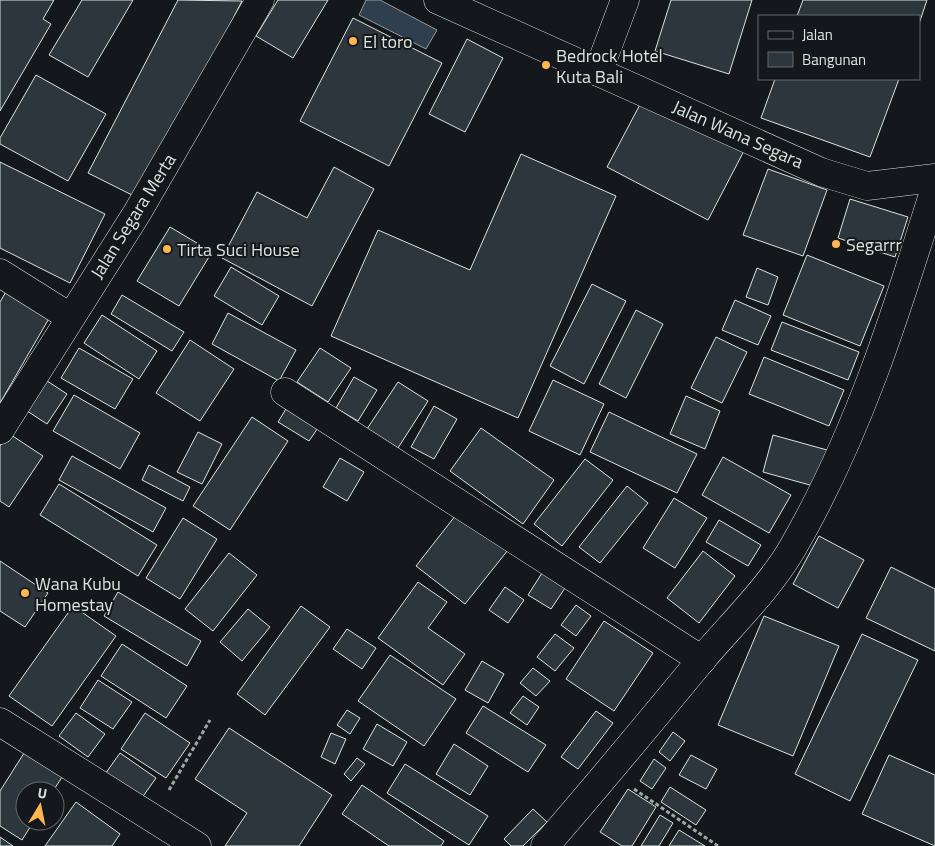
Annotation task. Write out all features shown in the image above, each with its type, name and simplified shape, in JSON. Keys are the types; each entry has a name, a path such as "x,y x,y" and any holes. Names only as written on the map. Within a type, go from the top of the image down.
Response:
{"street":[{"name":"Jalan Segara Merta","path":"0,430 70,317 138,213 260,0"},
{"name":"Jalan Wana Segara","path":"438,0 821,172 867,186 935,178"},
{"path":"598,72 625,0"},
{"path":"545,846 755,598 790,551 834,472 866,399 935,188"},
{"path":"0,272 70,317"},
{"path":"285,392 702,660"},
{"path":"0,722 197,846"}],"path":[{"path":"153,818 210,720"},
{"path":"609,772 718,846"}],"water":[{"path":"366,0 380,0 437,30 426,49 359,15"}],"building":[{"path":"0,0 54,0 43,19 51,24 0,111"},
{"path":"82,0 133,0 88,77 49,55"},
{"path":"178,0 242,1 140,199 88,173"},
{"path":"278,0 328,0 293,58 256,36"},
{"path":"671,0 752,0 729,74 655,51"},
{"path":"803,0 927,0 920,21 920,15 797,15"},
{"path":"353,18 442,63 389,166 300,121"},
{"path":"467,39 503,58 465,132 429,114"},
{"path":"36,75 106,114 68,181 0,144 0,138"},
{"path":"775,80 899,80 870,157 761,118"},
{"path":"645,95 746,147 708,220 607,167"},
{"path":"521,154 616,196 518,418 331,336 378,230 470,270"},
{"path":"0,162 105,214 70,283 0,248"},
{"path":"334,167 374,189 312,306 222,258 257,192 307,218"},
{"path":"768,169 827,190 803,256 743,235"},
{"path":"850,199 908,217 895,257 838,238"},
{"path":"170,227 212,252 179,306 137,281"},
{"path":"807,255 884,286 860,346 783,315"},
{"path":"231,267 279,296 262,325 214,296"},
{"path":"757,268 778,277 768,305 746,297"},
{"path":"592,284 626,301 584,384 550,366"},
{"path":"7,290 51,315 0,403 0,302"},
{"path":"122,295 184,332 172,351 111,314"},
{"path":"735,300 771,316 758,345 722,330"},
{"path":"636,310 663,324 626,398 599,384"},
{"path":"228,313 296,350 279,381 212,344"},
{"path":"102,315 157,351 139,379 84,343"},
{"path":"782,322 859,352 848,380 771,350"},
{"path":"716,337 747,352 722,403 691,388"},
{"path":"190,340 234,369 200,421 156,393"},
{"path":"79,348 133,379 115,409 61,378"},
{"path":"320,348 351,368 328,402 297,382"},
{"path":"764,357 844,390 829,426 749,394"},
{"path":"41,377 67,394 47,424 21,407"},
{"path":"354,377 377,390 358,421 336,408"},
{"path":"553,380 604,404 580,455 529,431"},
{"path":"398,382 428,401 398,448 367,429"},
{"path":"74,395 140,433 120,469 53,431"},
{"path":"686,396 720,411 705,449 670,434"},
{"path":"292,399 324,419 309,441 278,422"},
{"path":"434,406 457,419 434,459 411,447"},
{"path":"609,412 697,454 677,493 590,452"},
{"path":"252,417 288,441 230,530 193,506"},
{"path":"481,428 554,480 523,524 450,471"},
{"path":"198,432 222,444 202,484 177,472"},
{"path":"8,433 43,456 9,507 0,501 0,446"},
{"path":"773,435 827,450 817,487 763,472"},
{"path":"72,456 166,508 153,532 59,480"},
{"path":"723,457 791,495 769,533 702,495"},
{"path":"340,458 364,472 347,501 323,487"},
{"path":"585,459 613,480 562,546 534,524"},
{"path":"149,465 190,487 183,501 142,480"},
{"path":"59,484 157,545 138,576 40,515"},
{"path":"627,486 648,503 600,563 579,547"},
{"path":"674,498 707,518 675,568 643,548"},
{"path":"459,511 508,550 465,604 416,566"},
{"path":"183,518 217,539 180,599 146,578"},
{"path":"719,520 761,545 748,566 706,542"},
{"path":"819,536 864,560 838,608 793,584"},
{"path":"703,551 735,576 699,623 667,598"},
{"path":"229,553 257,575 213,631 185,609"},
{"path":"0,561 48,593 25,627 0,611"},
{"path":"891,567 935,589 935,651 866,618"},
{"path":"542,573 565,588 551,609 528,595"},
{"path":"418,582 447,602 428,628 465,654 443,685 378,638"},
{"path":"505,587 524,600 508,623 489,610"},
{"path":"118,592 201,641 187,666 104,616"},
{"path":"576,605 591,616 576,636 561,625"},
{"path":"73,606 116,636 52,726 9,696"},
{"path":"301,606 330,627 265,715 237,694"},
{"path":"248,609 270,627 242,661 220,642"},
{"path":"764,616 839,646 793,756 718,725"},
{"path":"604,621 653,653 614,711 566,679"},
{"path":"347,629 376,648 362,669 333,649"},
{"path":"555,634 574,648 555,671 537,657"},
{"path":"862,634 918,660 850,801 795,774"},
{"path":"122,644 187,686 166,718 101,676"},
{"path":"390,655 456,699 424,746 358,701"},
{"path":"482,661 504,674 488,703 465,690"},
{"path":"533,668 550,681 536,696 520,683"},
{"path":"98,680 132,702 113,729 80,708"},
{"path":"523,696 539,707 527,725 510,713"},
{"path":"483,706 546,745 528,772 466,733"},
{"path":"347,710 360,718 350,734 337,725"},
{"path":"596,711 613,723 578,769 561,757"},
{"path":"76,713 105,734 88,757 59,736"},
{"path":"145,713 190,743 166,778 121,749"},
{"path":"377,724 407,742 393,766 363,749"},
{"path":"229,728 332,795 299,846 225,846 247,813 195,779"},
{"path":"673,732 685,741 670,761 659,752"},
{"path":"331,733 346,739 335,764 321,757"},
{"path":"454,744 488,766 470,795 436,774"},
{"path":"26,750 64,774 59,781 15,781 15,831 28,831 22,840 0,826 0,791"},
{"path":"120,753 156,778 139,802 103,777"},
{"path":"691,755 717,769 706,789 679,775"},
{"path":"889,755 935,775 935,846 862,814"},
{"path":"357,758 365,764 351,781 344,774"},
{"path":"654,759 666,768 652,789 640,781"},
{"path":"405,764 488,816 469,845 387,793"},
{"path":"362,785 444,841 441,846 389,846 342,814"},
{"path":"670,787 706,810 696,825 661,802"},
{"path":"628,789 656,807 632,846 622,846 600,832"},
{"path":"76,802 120,834 112,846 45,846 56,831 65,831 65,818"},
{"path":"533,809 547,822 523,846 511,846 504,839"},
{"path":"660,815 673,823 659,846 641,846"},
{"path":"679,830 705,846 669,846"},
{"path":"0,837 13,846 0,846"}],"place":[{"name":"El toro","path":"353,41"},
{"name":"Bedrock Hotel Kuta Bali","path":"546,65"},
{"name":"Segarrr","path":"836,244"},
{"name":"Tirta Suci House","path":"167,249"},
{"name":"Wana Kubu Homestay","path":"25,593"}]}
